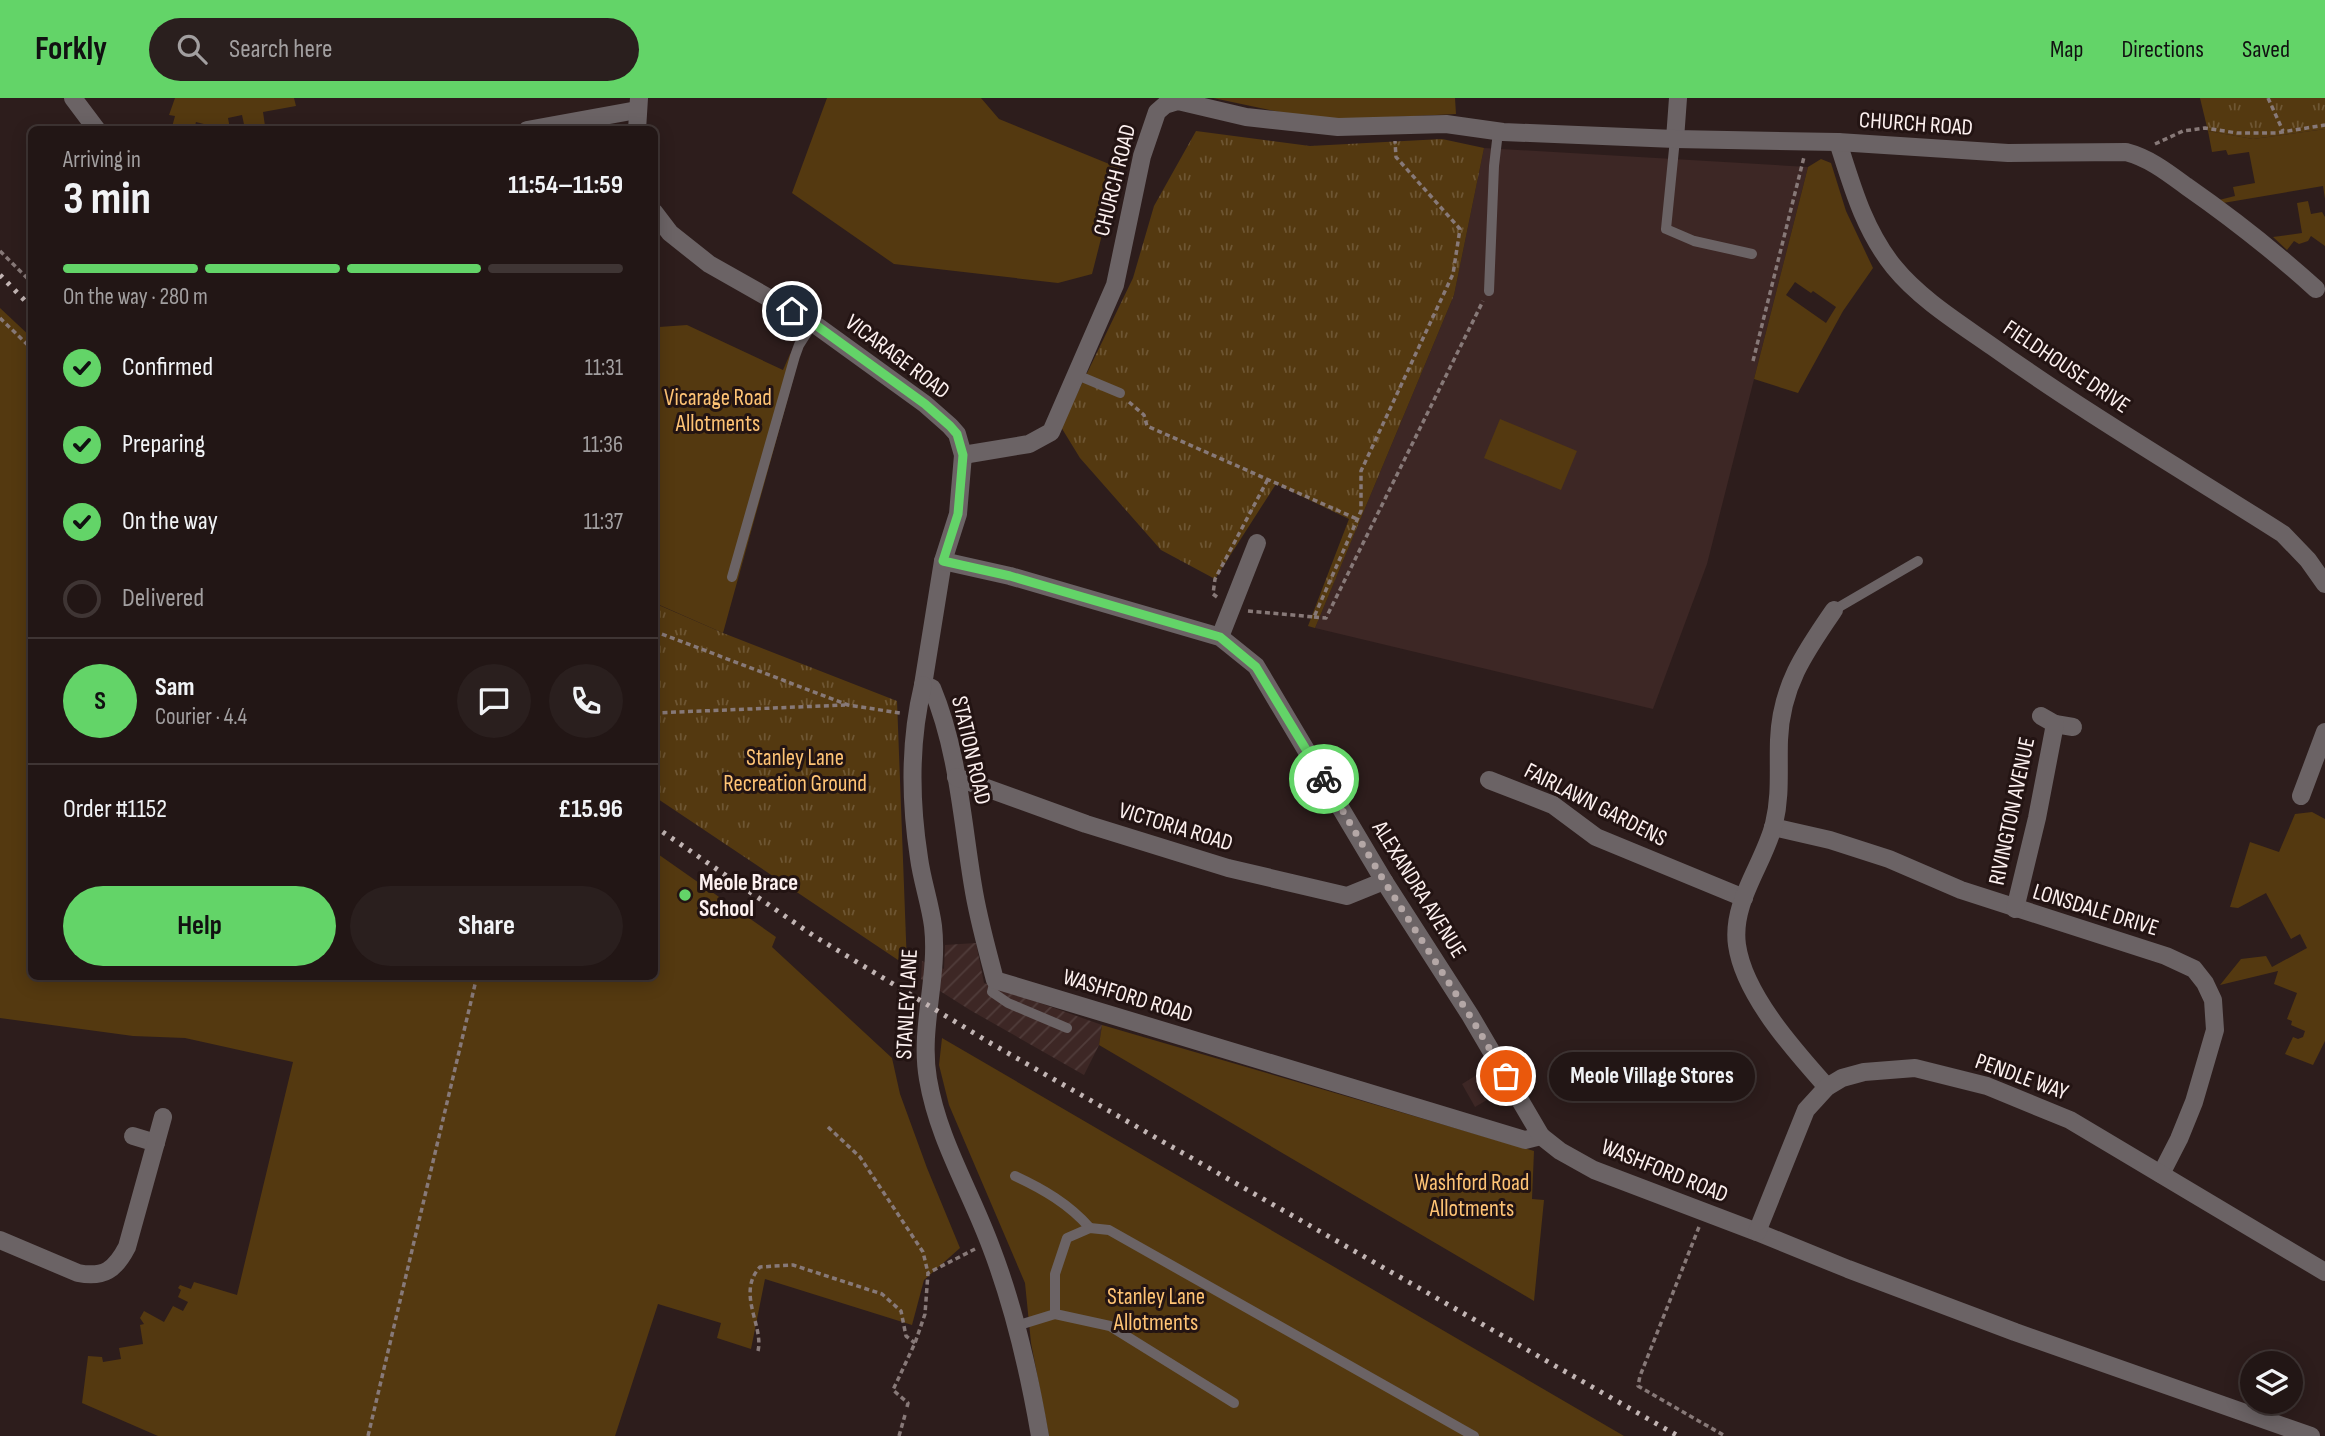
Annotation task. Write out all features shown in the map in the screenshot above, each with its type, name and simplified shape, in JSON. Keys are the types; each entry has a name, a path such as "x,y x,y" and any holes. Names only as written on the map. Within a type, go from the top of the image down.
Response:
{"street":[{"path":"73,98 94,126"},
{"path":"1675,139 1678,98"},
{"name":"CHURCH ROAD","path":"963,455 1029,444 1051,432 1115,285 1142,156 1159,102 1178,101 1246,117 1338,127 1446,124 1498,132 1838,142 2008,153 2126,152 2144,156 2214,205 2321,293"},
{"path":"544,126 638,104 637,126"},
{"name":"FIELDHOUSE DRIVE","path":"1838,142 1860,210 1874,238 1895,268 1921,294 2056,392 2283,534 2308,559 2325,584"},
{"name":"VICARAGE ROAD","path":"658,217 670,233 709,264 813,323 925,404 957,434 963,455"},
{"name":"STATION ROAD","path":"963,455 958,514 943,561 923,685 932,688 942,712 956,777 974,891 995,980"},
{"path":"1220,637 1257,542"},
{"name":"ALEXANDRA AVENUE","path":"943,561 1010,576 1220,637 1256,667 1541,1136"},
{"path":"1827,1087 1787,1041 1752,989 1736,943 1744,898 1773,827 1780,795 1779,738 1785,699 1796,667 1820,645 1834,610"},
{"name":"STANLEY LANE","path":"923,685 915,719 911,782 919,859 933,925 934,945 924,1045 928,1079 938,1121 989,1241 1016,1326 1040,1436"},
{"name":"RIVINGTON AVENUE","path":"2015,909 2037,818 2048,720 2073,727"},
{"path":"2301,796 2325,732"},
{"name":"VICTORIA ROAD","path":"956,777 1086,824 1228,868 1348,895 1384,881"},
{"name":"FAIRLAWN GARDENS","path":"1500,778 1553,805 1596,837 1744,898"},
{"name":"LONSDALE DRIVE","path":"1773,827 1830,840 1889,859 1961,890 2166,956 2194,969 2213,999 2216,1030 2194,1102 2161,1174"},
{"name":"WASHFORD ROAD","path":"995,980 1525,1140 1541,1136 1560,1151 1594,1170 2002,1327 2307,1436"},
{"name":"PENDLE WAY","path":"1757,1232 1806,1110 1827,1087 1842,1078 1864,1072 1915,1068 1987,1086 2070,1120 2325,1272"},
{"path":"0,1240 78,1273 91,1276 103,1274 121,1259 127,1247 163,1117"},
{"path":"133,1136 156,1143"}],"lane":[{"path":"1489,291 1498,132"},
{"path":"1675,139 1666,229 1694,241 1752,254"},
{"path":"733,577 795,356 813,323"},
{"path":"1077,374 1120,393"},
{"path":"1834,610 1918,561"},
{"path":"995,980 992,992 1007,1003 1067,1028"},
{"path":"1015,1176 1042,1189 1077,1212 1090,1228"},
{"path":"1055,1314 1055,1274 1067,1238 1090,1228 1109,1230 1474,1436"},
{"path":"1016,1326 1055,1314 1110,1326 1234,1404"}],"path":[{"path":"2268,98 2283,132"},
{"path":"1314,617 1360,511 1361,471 1453,274 1460,229 1396,157 1395,125"},
{"path":"2144,156 2154,145 2183,131 2205,128 2237,133 2276,133 2325,125"},
{"path":"1752,361 1806,141"},
{"path":"0,251 28,279"},
{"path":"1231,609 1326,618 1489,291"},
{"path":"0,318 28,345"},
{"path":"1120,393 1144,415 1147,426 1357,519"},
{"path":"658,633 848,705"},
{"path":"658,713 848,705 898,712 915,719"},
{"path":"368,1436 476,980"},
{"path":"828,1127 860,1157 923,1252 928,1273 925,1314 893,1390 908,1403 907,1407"},
{"path":"1705,1213 1638,1385 1725,1436"},
{"path":"928,1273 989,1241"},
{"path":"758,1351 760,1344 750,1308 753,1275 760,1267 793,1265 882,1294 901,1311 906,1336 915,1343"},
{"path":"900,1436 905,1415"}],"shaded area":[{"path":"1484,148 1808,167 1707,564 1653,709 1315,628 1454,295"},
{"path":"976,943 984,983 1102,1025 1099,1045 1084,1075 921,979 922,961 944,969 945,945"},
{"path":"1483,1071 1497,1094 1475,1107 1462,1084"}],"green space":[{"path":"175,98 294,98 296,106 263,112 265,126 244,126 242,115 228,118 229,126 211,126 196,122 195,126 172,126 175,116 169,115"},
{"path":"827,98 981,98 999,119 1119,168 1092,274 1058,283 894,264 792,193"},
{"path":"1213,98 1455,98 1456,114 1330,120"},
{"path":"2200,98 2325,98 2325,129 2253,139 2208,131"},
{"path":"2325,129 2325,199 2323,186 2223,203 2219,200 2235,196 2233,187 2255,183 2249,152 2228,155 2226,150 2212,152 2208,131 2253,139"},
{"path":"1196,131 1310,146 1442,139 1484,148 1454,295 1315,628 1308,626 1349,519 1276,484 1215,579 1161,550 1080,458 1061,427 1133,278 1154,206"},
{"path":"1821,159 1831,163 1846,211 1873,268 1843,311 1798,393 1754,379 1808,167","holes":["1795,282 1811,293 1813,291 1836,307 1826,323 1786,295"]},
{"path":"2308,201 2311,214 2322,212 2325,217 2325,246 2311,236 2308,241 2299,244 2294,241 2287,250 2273,237 2302,233 2297,203"},
{"name":"Meole Brace School","path":"0,308 28,334 28,980 658,980 658,854 776,937 772,947 892,1058 900,1094 960,1248 924,1280 912,1325 765,1279 751,1349 717,1338 721,1323 658,1304 615,1436 158,1436 82,1403 88,1356 102,1357 103,1362 121,1359 119,1348 143,1344 140,1325 144,1324 140,1318 144,1311 164,1322 173,1306 183,1311 188,1302 178,1297 180,1285 191,1289 194,1282 237,1295 293,1062 185,1038 133,1036 0,1018"},
{"name":"Vicarage Road Allotments","path":"687,325 783,370 790,354 799,358 723,633 658,604 659,327"},
{"path":"1500,419 1577,451 1561,490 1484,458"},
{"name":"Stanley Lane Recreation Ground","path":"658,605 897,701 907,966 658,799"},
{"path":"2312,812 2325,819 2325,1041 2313,1065 2285,1054 2293,1037 2303,1037 2305,1031 2291,1025 2292,1021 2287,1019 2297,993 2274,984 2278,971 2220,985 2241,959 2266,956 2272,967 2307,948 2300,934 2291,939 2266,893 2238,908 2230,907 2250,842 2279,852 2295,814"},
{"name":"Washford Road Allotments","path":"1102,1025 1534,1151 1532,1199 1544,1200 1534,1301 1099,1045"},
{"name":"Stanley Lane Allotments","path":"942,1038 1624,1436 1049,1436 1031,1343 1025,1283 949,1105 939,1065"}],"railway":[{"path":"0,275 28,304"},
{"path":"658,829 814,936 992,1044 1678,1436"}],"way so far":[{"path":"1324,779 1384,881 1506,1076"}],"place":[{"name":"Meole Brace School","path":"685,895"},
{"name":"Meole Village Stores","path":"1506,1076"}],"route":[{"path":"792,311 813,323 925,404 957,434 963,455 958,514 943,561 1010,576 1220,637 1256,667 1324,779"}]}
